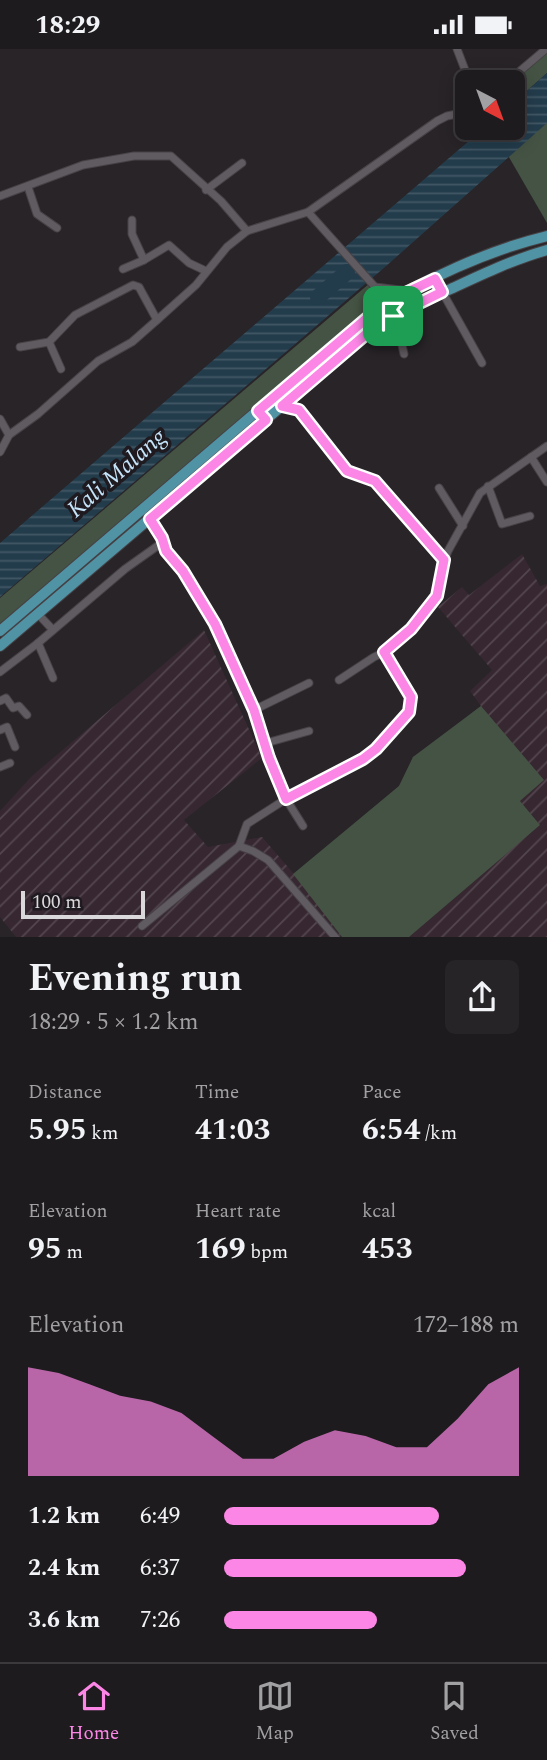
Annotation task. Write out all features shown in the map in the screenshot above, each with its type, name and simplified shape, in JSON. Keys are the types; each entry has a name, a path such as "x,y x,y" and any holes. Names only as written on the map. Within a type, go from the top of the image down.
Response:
{"main road":[{"path":"0,631 146,514 262,416 384,305 409,291 507,248 547,236"},
{"path":"507,248 512,262"},
{"path":"262,416 282,406 364,335 393,316 512,262 547,250"},
{"path":"0,646 146,514"}],"street":[{"path":"457,49 465,70"},
{"path":"521,70 546,49"},
{"path":"0,452 9,435 38,415 98,361 131,342 157,320 196,285 227,247 247,231 308,212 437,121 455,114"},
{"path":"0,196 83,165 134,156 171,156 221,201 247,231"},
{"path":"206,190 242,163"},
{"path":"27,187 37,214 57,228"},
{"path":"308,212 372,285 409,291"},
{"path":"132,220 132,234 144,260"},
{"path":"123,269 169,245 189,263 206,271"},
{"path":"435,279 482,363"},
{"path":"20,347 49,342 75,315 133,285 139,288 157,320"},
{"path":"372,285 373,313"},
{"path":"384,305 393,316 401,335 404,354"},
{"path":"49,342 61,369"},
{"path":"282,406 299,410 347,471 375,481 444,560"},
{"path":"0,419 9,435"},
{"path":"339,680 384,652 411,629 437,596 444,560 480,493 547,446"},
{"path":"531,457 547,482"},
{"path":"488,486 502,524 530,516"},
{"path":"439,488 463,526"},
{"path":"146,514 162,538 166,551 183,571 215,624 254,710 269,758 286,799 303,826"},
{"path":"0,672 125,569 163,543"},
{"path":"38,614 53,631"},
{"path":"38,643 53,677"},
{"path":"142,926 239,846 247,824 286,799 363,759 376,749 409,712 411,697 384,652"},
{"path":"254,710 309,683"},
{"path":"0,701 6,698 13,708 19,706 27,715"},
{"path":"0,730 7,727 15,747"},
{"path":"266,743 309,731"},
{"path":"0,767 10,763"},
{"path":"239,846 268,860 336,937"}],"shaded area":[{"path":"522,554 540,586 547,584 547,937 16,937 0,917 0,811 32,776 204,630 262,758 184,820 208,847 262,837 294,874 399,786 413,757 481,706 470,691 492,670 438,607 462,587 469,595"}],"green space":[{"path":"547,50 547,73 525,92 525,70 521,70"},
{"path":"547,106 547,223 499,140 525,140 525,122"},
{"path":"370,283 374,288 373,312 0,631 0,598"},
{"path":"481,706 544,780 520,801 540,825 409,937 342,937 293,874 399,786 413,757"}],"water":[{"path":"547,73 547,123 385,267 0,597 0,543 470,140 525,140 525,92"}],"waterway":[{"name":"Kali Malang","path":"318,297 347,272"}],"route":[{"path":"435,279 442,292 393,316 364,335 282,406 299,410 347,471 375,481 444,560 437,596 411,629 384,652 411,697 409,712 376,749 363,759 286,799 269,758 254,710 215,624 183,571 166,551 162,538 150,519 266,420 258,411 356,326 397,297 435,279"}]}
